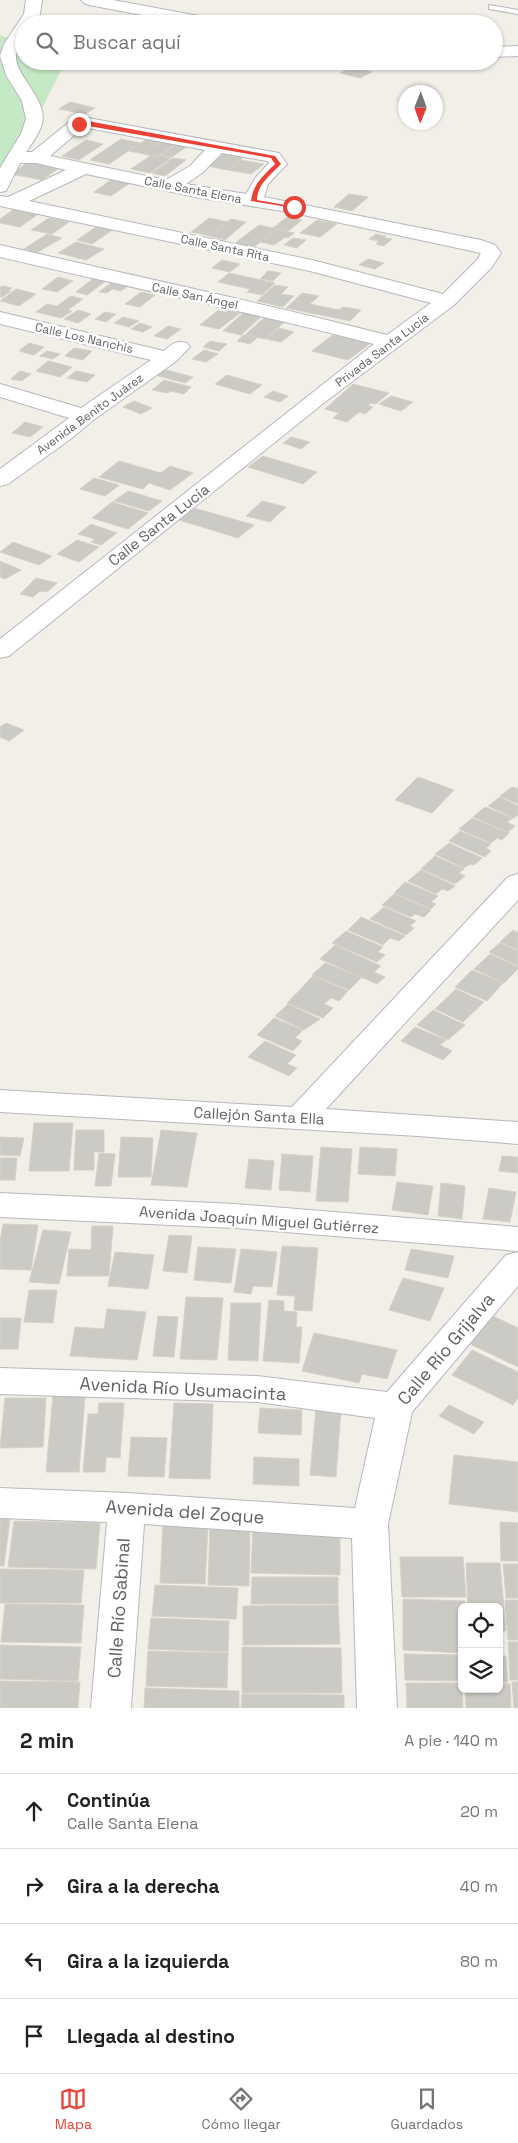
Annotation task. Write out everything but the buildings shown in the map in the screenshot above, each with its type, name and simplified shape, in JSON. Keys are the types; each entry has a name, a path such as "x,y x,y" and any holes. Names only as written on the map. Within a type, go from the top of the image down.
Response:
{"street":[{"path":"31,15 34,0"},
{"path":"89,0 168,15"},
{"path":"0,187 15,156 30,136 35,122 35,111 12,70 8,59 9,49 15,40"},
{"path":"503,52 518,51"},
{"path":"36,158 83,123 273,157 277,160 278,164 255,190 254,201"},
{"path":"169,186 190,175 203,165 218,146"},
{"name":"Calle Santa Elena","path":"15,156 36,158 169,186 388,225 488,249"},
{"path":"5,202 84,168"},
{"name":"Calle Santa Rita","path":"5,202 312,266 447,301"},
{"name":"Privada Santa Lucía","path":"318,398 447,301 485,263 491,254 488,249"},
{"name":"Calle San Ángel","path":"0,251 192,296 282,314 390,342"},
{"name":"Calle Los Nanchis","path":"0,318 174,353"},
{"name":"Avenida Benito Juárez","path":"2,475 64,433 84,416 174,353"},
{"path":"0,390 84,416"},
{"name":"Calle Santa Lucía","path":"0,651 318,398"},
{"path":"299,1118 518,884"},
{"name":"Callejón Santa Ella","path":"0,1101 518,1133"},
{"name":"Avenida Joaquín Miguel Gutiérrez","path":"0,1206 235,1216 518,1238"},
{"name":"Calle Río Grijalva","path":"377,1708 370,1524 395,1408 518,1264"},
{"name":"Avenida Río Usumacinta","path":"0,1381 257,1389 395,1408"},
{"name":"Avenida del Zoque","path":"0,1503 126,1508 370,1524"},
{"name":"Calle Río Sabinal","path":"111,1708 126,1508"}],"lane":[{"path":"492,7 518,12"}],"green space":[{"path":"0,35 15,41 15,70 61,70 0,190"}],"route":[{"path":"79,124 88,123 273,157 277,160 278,164 255,190 254,201 294,207"}]}
